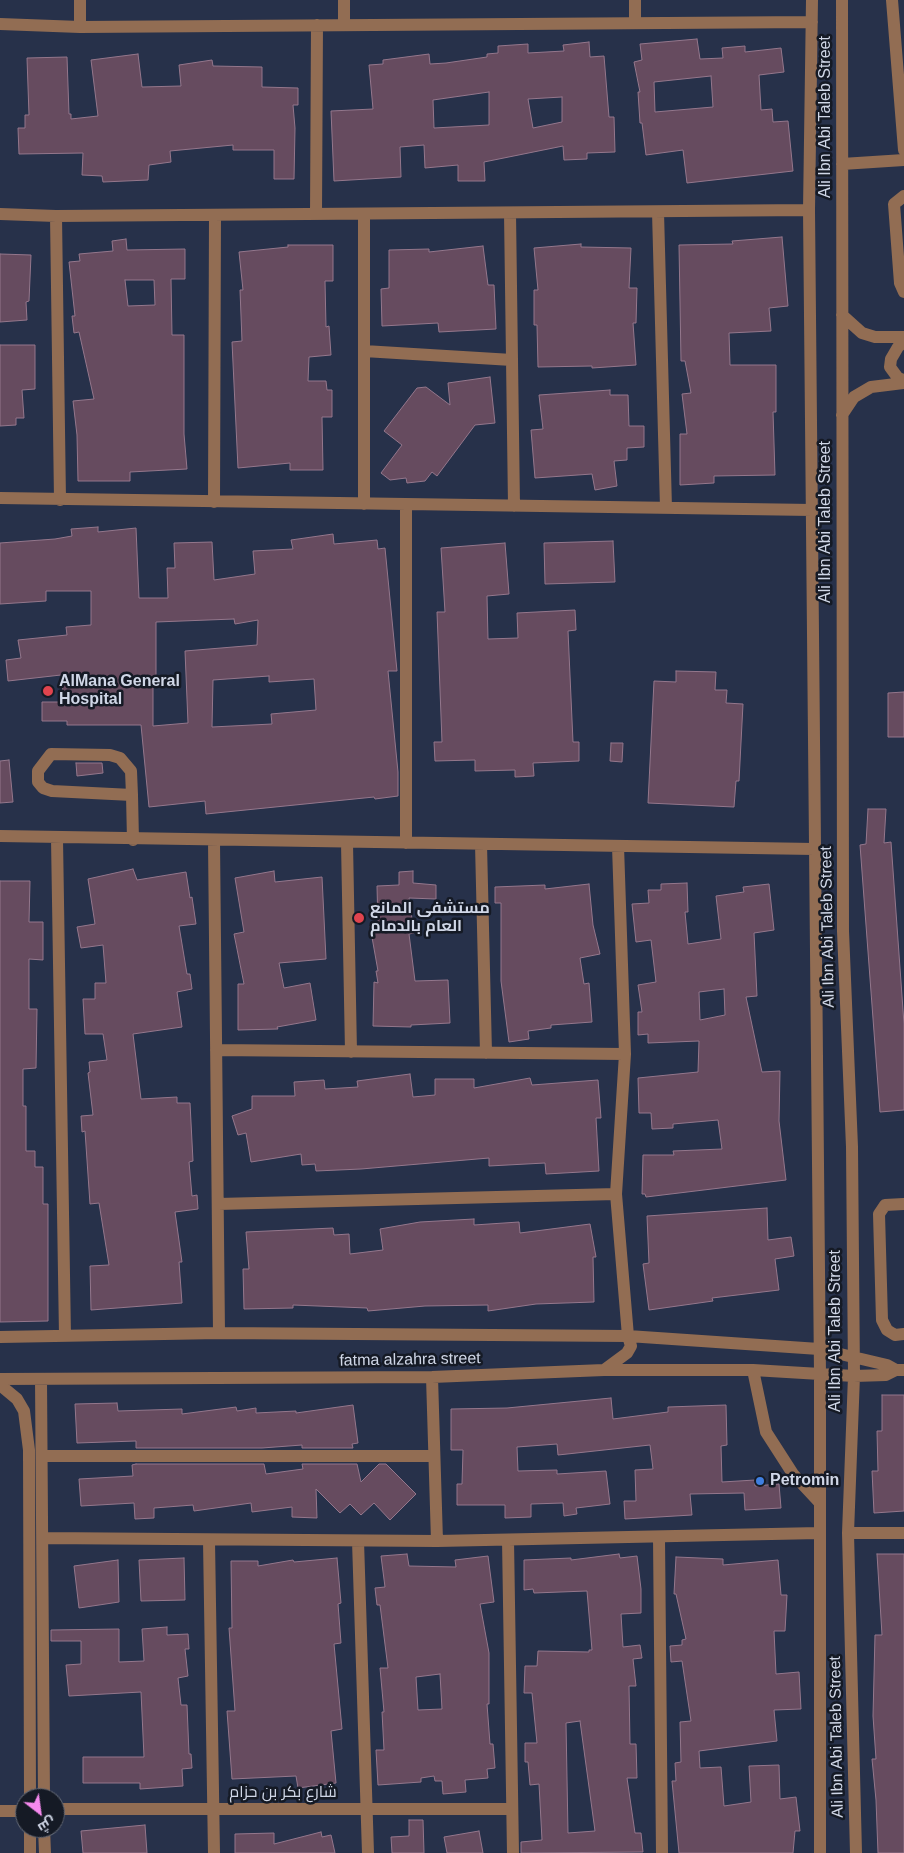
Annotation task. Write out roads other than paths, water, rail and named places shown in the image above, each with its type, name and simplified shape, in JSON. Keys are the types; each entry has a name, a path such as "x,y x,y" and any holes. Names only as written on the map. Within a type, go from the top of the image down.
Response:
{"street":[{"path":"80,0 80,27"},
{"path":"344,0 344,25"},
{"path":"635,0 635,23"},
{"name":"Ali Ibn Abi Taleb Street","path":"812,0 810,210 820,1374 820,1853"},
{"name":"Ali Ibn Abi Taleb Street","path":"842,0 843,931 852,1147 854,1376 848,1533 856,1853"},
{"path":"892,0 902,100 904,150"},
{"path":"0,24 80,27 812,22"},
{"path":"316,214 317,25"},
{"path":"842,164 904,160"},
{"path":"904,196 894,204 900,283 904,292"},
{"path":"0,214 56,216 810,210"},
{"path":"658,212 666,508"},
{"path":"510,213 514,506"},
{"path":"364,214 364,504"},
{"path":"214,502 215,215"},
{"path":"56,216 60,500"},
{"path":"842,315 862,333 875,337 904,338"},
{"path":"904,342 898,347 891,359 890,367 898,378 904,381"},
{"path":"364,351 512,360"},
{"path":"842,415 854,397 871,387 904,381"},
{"path":"0,498 812,510"},
{"path":"406,505 406,843"},
{"path":"132,795 52,791 44,788 38,782 38,771 51,754 110,755 120,758 132,771 133,840"},
{"path":"0,836 57,839 814,848"},
{"path":"57,839 65,1336"},
{"path":"214,841 219,1333"},
{"path":"346,842 351,1052"},
{"path":"481,844 486,1053"},
{"path":"604,1370 627,1354 632,1346 628,1336 616,1194 625,1054 618,846"},
{"path":"216,1050 625,1054"},
{"path":"218,1204 616,1194"},
{"path":"904,1204 885,1205 879,1214 882,1320 887,1330 895,1334 904,1334"},
{"path":"0,1337 219,1333 628,1336 819,1349 887,1365 900,1370"},
{"name":"fatma alzahra street","path":"0,1379 432,1377 604,1370 753,1370 854,1376 886,1375 900,1370"},
{"path":"753,1370 766,1432 793,1474 820,1502"},
{"path":"432,1377 437,1541"},
{"path":"41,1379 44,1788"},
{"path":"0,1385 17,1399 24,1411 28,1450 30,1788"},
{"path":"42,1456 434,1456"},
{"path":"43,1538 209,1541 437,1541 659,1538 819,1533"},
{"path":"848,1533 904,1533"},
{"path":"659,1538 662,1853"},
{"path":"508,1540 513,1853"},
{"path":"209,1541 214,1853"},
{"path":"358,1541 368,1853"},
{"name":"شارع بكر بن حزام","path":"65,1809 512,1808"},
{"path":"0,1811 15,1811"},
{"path":"30,1838 30,1853"},
{"path":"44,1838 45,1853"}],"place":[{"name":"AlMana General Hospital","path":"48,691"},
{"name":"مستشفى المانع العام بالدمام","path":"359,918"},
{"name":"Petromin","path":"760,1481"}]}
